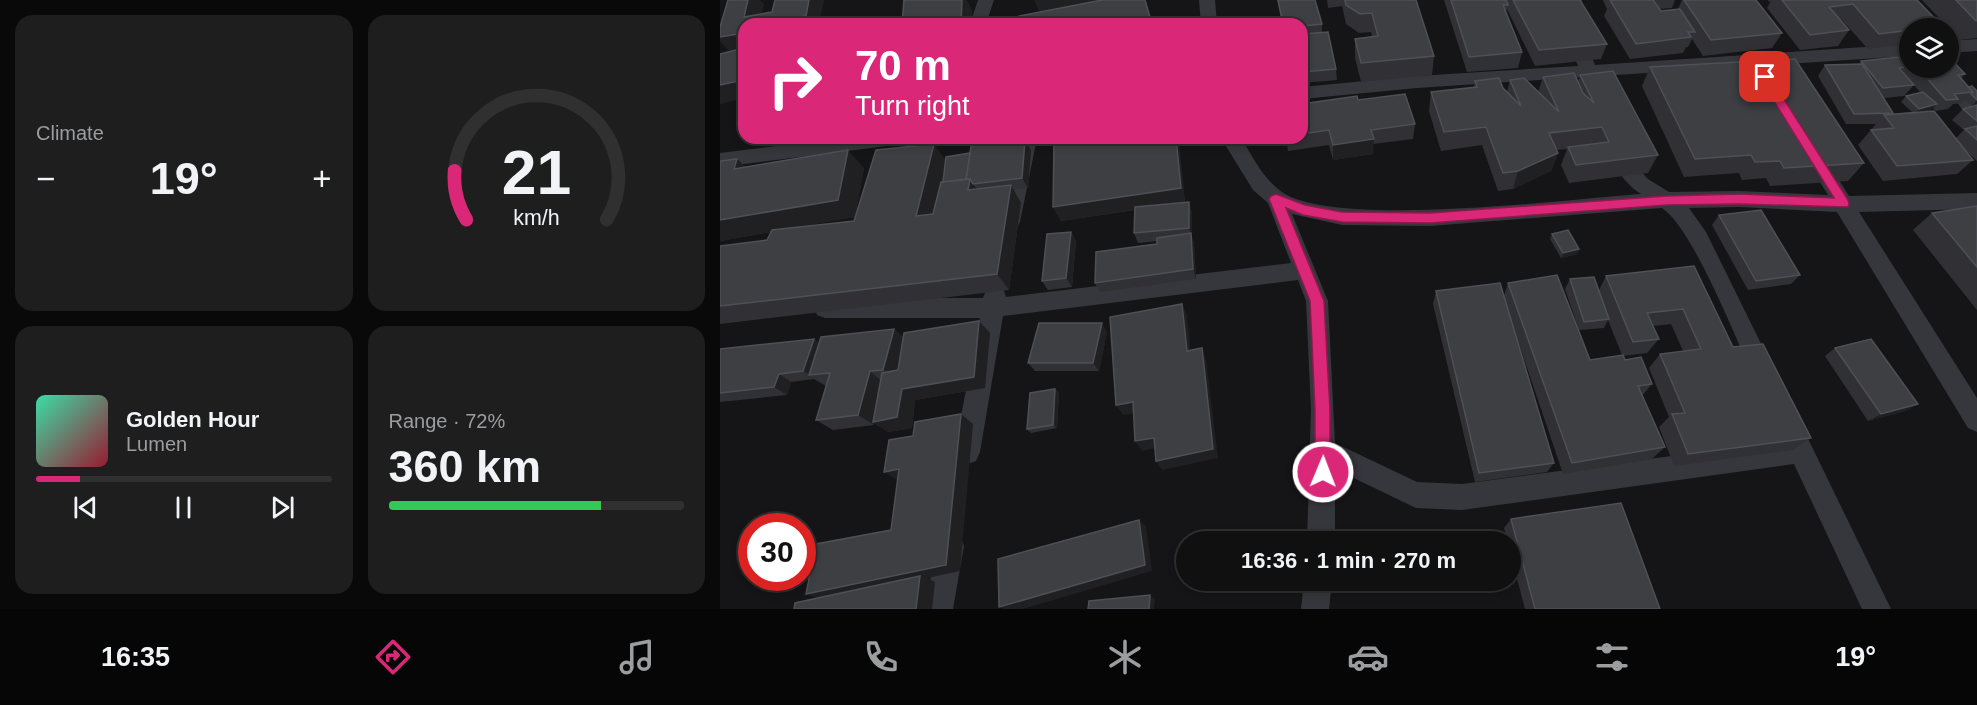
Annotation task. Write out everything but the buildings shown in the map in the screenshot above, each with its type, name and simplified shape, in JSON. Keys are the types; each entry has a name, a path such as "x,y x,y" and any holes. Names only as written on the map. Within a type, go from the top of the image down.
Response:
{"street":[{"path":"980,18 986,0"},
{"path":"1208,0 1209,18"},
{"path":"1560,0 1590,71 1625,167 1641,184 1678,208 1699,238 1877,609"},
{"path":"1742,39 1765,78"},
{"path":"1959,46 1977,45"},
{"path":"1308,92 1417,82 1754,58 1899,51"},
{"path":"1412,62 1417,82"},
{"path":"1947,78 1977,114"},
{"path":"720,160 771,146 802,144"},
{"path":"1006,240 1026,144"},
{"path":"1234,144 1260,185 1276,199 1303,210 1342,217 1430,218 1667,200 1739,199 1843,204 1977,201"},
{"path":"1807,146 1977,420"},
{"path":"1276,199 1317,301 1323,450 1321,531"},
{"path":"803,308 993,308 1305,270"},
{"path":"964,470 999,274"},
{"path":"1323,450 1416,495 1462,497 1801,451"},
{"path":"939,609 954,528"},
{"path":"1315,609 1317,591"}],"route":[{"path":"1323,472 1323,410 1317,301 1276,199 1303,210 1342,217 1430,218 1667,200 1739,199 1843,204 1765,77"}]}
